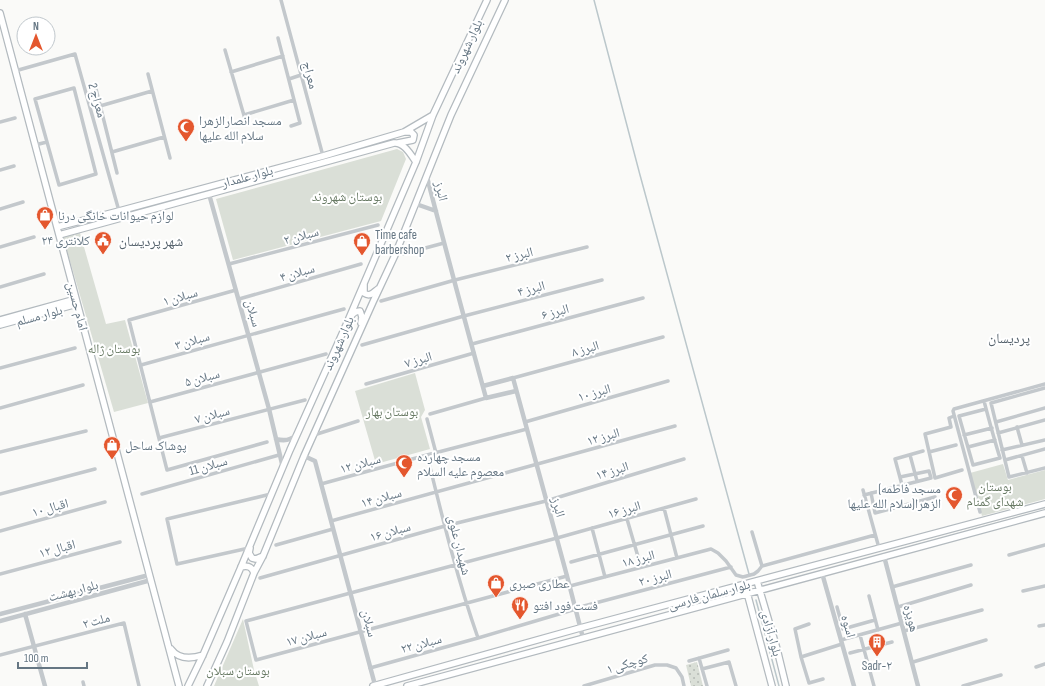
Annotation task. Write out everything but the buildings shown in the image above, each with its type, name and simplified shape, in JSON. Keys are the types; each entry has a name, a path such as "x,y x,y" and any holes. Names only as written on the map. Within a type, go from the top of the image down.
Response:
{"main road":[{"name":"بلوار شهروند","path":"188,686 203,655 297,434 347,323 416,162 433,116 487,0"},
{"name":"بلوار شهروند","path":"207,686 227,642 254,573 263,556 304,456 395,255 451,115 505,0"},
{"name":"امام حسین","path":"0,13 179,686"},
{"name":"بلوار علمدار","path":"57,227 323,156 404,132 433,116"},
{"name":"بلوار علمدار","path":"59,235 413,140 414,135 411,132 404,132"},
{"path":"398,143 405,148 416,162"},
{"path":"207,187 209,194"},
{"path":"365,279 364,293 366,294 372,294 380,286"},
{"name":"بلوار مسلم","path":"0,320 77,301"},
{"name":"بلوار مسلم","path":"0,326 77,301"},
{"path":"347,323 354,312 360,311 362,317 359,333"},
{"name":"بلوار سلمان فارسی","path":"374,686 580,628 1045,504"},
{"name":"بلوار سلمان فارسی","path":"407,686 1045,513"},
{"path":"250,547 249,553 252,558 256,559 263,556"},
{"path":"241,567 249,567 254,573"},
{"path":"778,575 781,584"},
{"name":"بلوار آزادی","path":"757,581 786,686"},
{"name":"بلوار آزادی","path":"744,585 772,686"},
{"path":"722,591 724,600"},
{"path":"169,646 172,652 184,658 203,655"}],"street":[{"name":"معراج","path":"280,0 323,156"},
{"path":"278,38 300,123 291,126"},
{"path":"225,50 244,117 294,100"},
{"name":"معراج 2","path":"15,71 75,54 119,211"},
{"path":"231,72 283,56"},
{"path":"148,74 170,158"},
{"path":"289,80 301,75"},
{"path":"94,84 117,173"},
{"path":"74,88 96,174 59,185 47,142 35,99 74,88"},
{"path":"100,106 152,91"},
{"path":"0,122 15,118"},
{"path":"98,133 106,131"},
{"path":"112,152 164,137"},
{"path":"35,145 47,142"},
{"path":"0,170 14,166"},
{"name":"البرز","path":"427,177 486,398"},
{"name":"سبلان","path":"209,194 269,409 283,468"},
{"path":"0,209 23,202"},
{"name":"البرز","path":"416,204 436,211"},
{"name":"سبلان ۲","path":"229,264 378,225"},
{"path":"0,247 34,237"},
{"path":"403,254 444,243"},
{"name":"البرز ۲","path":"381,301 455,280 587,247"},
{"name":"سبلان ۴","path":"239,299 361,264"},
{"path":"0,287 44,274"},
{"name":"البرز ۴","path":"362,346 464,316 602,280"},
{"name":"سبلان ۱","path":"141,365 130,320 236,290"},
{"name":"البرز ۶","path":"472,344 643,298"},
{"name":"سبلان ۳","path":"141,365 344,308"},
{"name":"البرز ۸","path":"512,378 663,337"},
{"path":"0,368 75,348"},
{"name":"البرز ۷","path":"366,384 474,353"},
{"name":"سبلان ۵","path":"150,402 326,354"},
{"path":"141,365 168,470 267,442"},
{"path":"482,386 512,378"},
{"name":"البرز","path":"512,378 557,538 583,638"},
{"name":"البرز ۱۰","path":"525,422 668,381"},
{"path":"980,512 954,416 954,409 1045,384"},
{"path":"0,408 83,385"},
{"path":"1045,388 991,403 1009,477 1045,468"},
{"path":"430,414 516,391"},
{"name":"سبلان ۷","path":"159,438 305,400"},
{"path":"984,401 1000,458 973,465 959,416 986,409"},
{"path":"996,422 1045,408"},
{"path":"954,416 949,418 951,428 925,434 936,478 962,470"},
{"path":"427,419 436,453"},
{"path":"998,432 1045,420"},
{"path":"314,435 358,421"},
{"name":"البرز ۱۲","path":"436,491 675,426"},
{"path":"1018,427 1022,445"},
{"path":"964,435 992,428"},
{"name":"سبلان ۱۲","path":"321,484 527,429"},
{"path":"0,452 86,431"},
{"path":"276,439 289,440 297,434"},
{"path":"968,447 995,440"},
{"path":"1002,450 1045,440"},
{"path":"929,452 956,445"},
{"path":"1005,460 1045,450"},
{"path":"902,485 895,459 923,451"},
{"name":"سبلان 11","path":"142,494 279,455"},
{"name":"شهیدان علوی","path":"427,455 455,565 466,604 478,638"},
{"path":"910,455 917,481"},
{"name":"سبلان","path":"304,456 315,462 374,686"},
{"path":"1022,456 1027,473"},
{"name":"البرز ۱۴","path":"445,526 546,501 684,459"},
{"path":"0,494 95,469"},
{"path":"879,548 863,492 871,493 931,478 929,470 900,477"},
{"name":"سبلان ۱۴","path":"331,521 436,491"},
{"path":"871,493 875,513 935,497"},
{"path":"250,547 177,564 166,519 272,494"},
{"name":"البرز ۱۶","path":"256,660 246,621 557,538 696,499"},
{"name":"اقبال ۱۰","path":"0,531 105,502"},
{"path":"664,508 677,558"},
{"path":"627,519 641,568"},
{"name":"سبلان ۱۶","path":"260,578 445,526"},
{"path":"571,562 703,526"},
{"path":"592,528 605,577"},
{"path":"276,544 333,529"},
{"path":"752,532 762,566"},
{"path":"731,567 736,575 743,577 758,571 762,566 875,535"},
{"name":"اقبال ۱۲","path":"0,574 120,542"},
{"path":"1009,555 1045,545"},
{"name":"البرز ۱۸","path":"570,586 711,549 718,553 731,567"},
{"name":"هویزه","path":"884,556 913,662 918,686"},
{"path":"892,587 971,565"},
{"name":"البرز ۲۰","path":"584,606 731,567"},
{"name":"اسوه","path":"822,573 854,686"},
{"name":"سبلان ۱۷","path":"256,660 567,576"},
{"name":"بلوار بهشت","path":"0,621 150,577"},
{"name":"بلوار بهشت","path":"0,614 150,577"},
{"path":"898,607 971,585"},
{"path":"1023,591 1045,586"},
{"path":"870,596 878,630"},
{"path":"837,607 843,629 875,620"},
{"name":"سبلان ۲۲","path":"370,668 576,609"},
{"path":"904,631 982,610"},
{"path":"25,614 43,686"},
{"name":"ملت ۲","path":"34,647 124,623 139,686"},
{"path":"801,657 860,635 902,623"},
{"path":"808,624 795,629 801,657 809,685 823,679"},
{"path":"1039,626 1045,625"},
{"path":"860,635 874,686"},
{"path":"913,662 986,640"},
{"path":"850,653 892,642"},
{"path":"0,655 34,647"},
{"path":"690,661 728,650"},
{"path":"699,658 707,686"},
{"path":"702,669 729,662 736,686"},
{"name":"کوچکی ۱","path":"587,686 655,665 667,664 676,668 682,677 684,686"},
{"path":"1036,667 1045,664"},
{"path":"963,686 1001,675"}],"green space":[{"name":"بوستان شهروند","path":"397,149 403,152 406,159 381,221 233,260 216,199"},
{"name":"بوستان ژاله","path":"80,233 106,324 125,320 148,403 114,412 63,237"},
{"name":"بوستان بهار","path":"415,373 425,410 421,417 430,449 376,464 355,391"},
{"name":"بوستان شهدای گمنام","path":"1003,464 1008,480 1045,470 1045,499 982,516 970,473"},
{"name":"بوستان سبلان","path":"243,619 259,686 214,686"},
{"path":"697,662 703,686 691,686 686,665"}],"waterway":[{"path":"594,0 640,175 749,574"},
{"path":"756,600 779,686"}],"place":[{"name":"مسجد انصارالزهرا سلام الله علیها","path":"186,142"},
{"name":"لوازم حیوانات خانگی درنا","path":"45,230"},
{"name":"کلانتری ۲۴","path":"103,255"},
{"name":"Time cafe barbershop","path":"362,256"},
{"name":"پوشاک ساحل","path":"112,460"},
{"name":"مسجد چهارده معصوم علیه السلام","path":"404,478"},
{"name":"(مسجد فاطمه الزهرا(سلام الله علیها","path":"954,510"},
{"name":"عطاری صبری","path":"496,598"},
{"name":"فست فود افتو","path":"520,620"},
{"name":"Sadr-۲","path":"877,657"}],"district":[{"name":"شهر پردیسان","path":"151,241"},
{"name":"پردیسان","path":"1009,338"}]}
